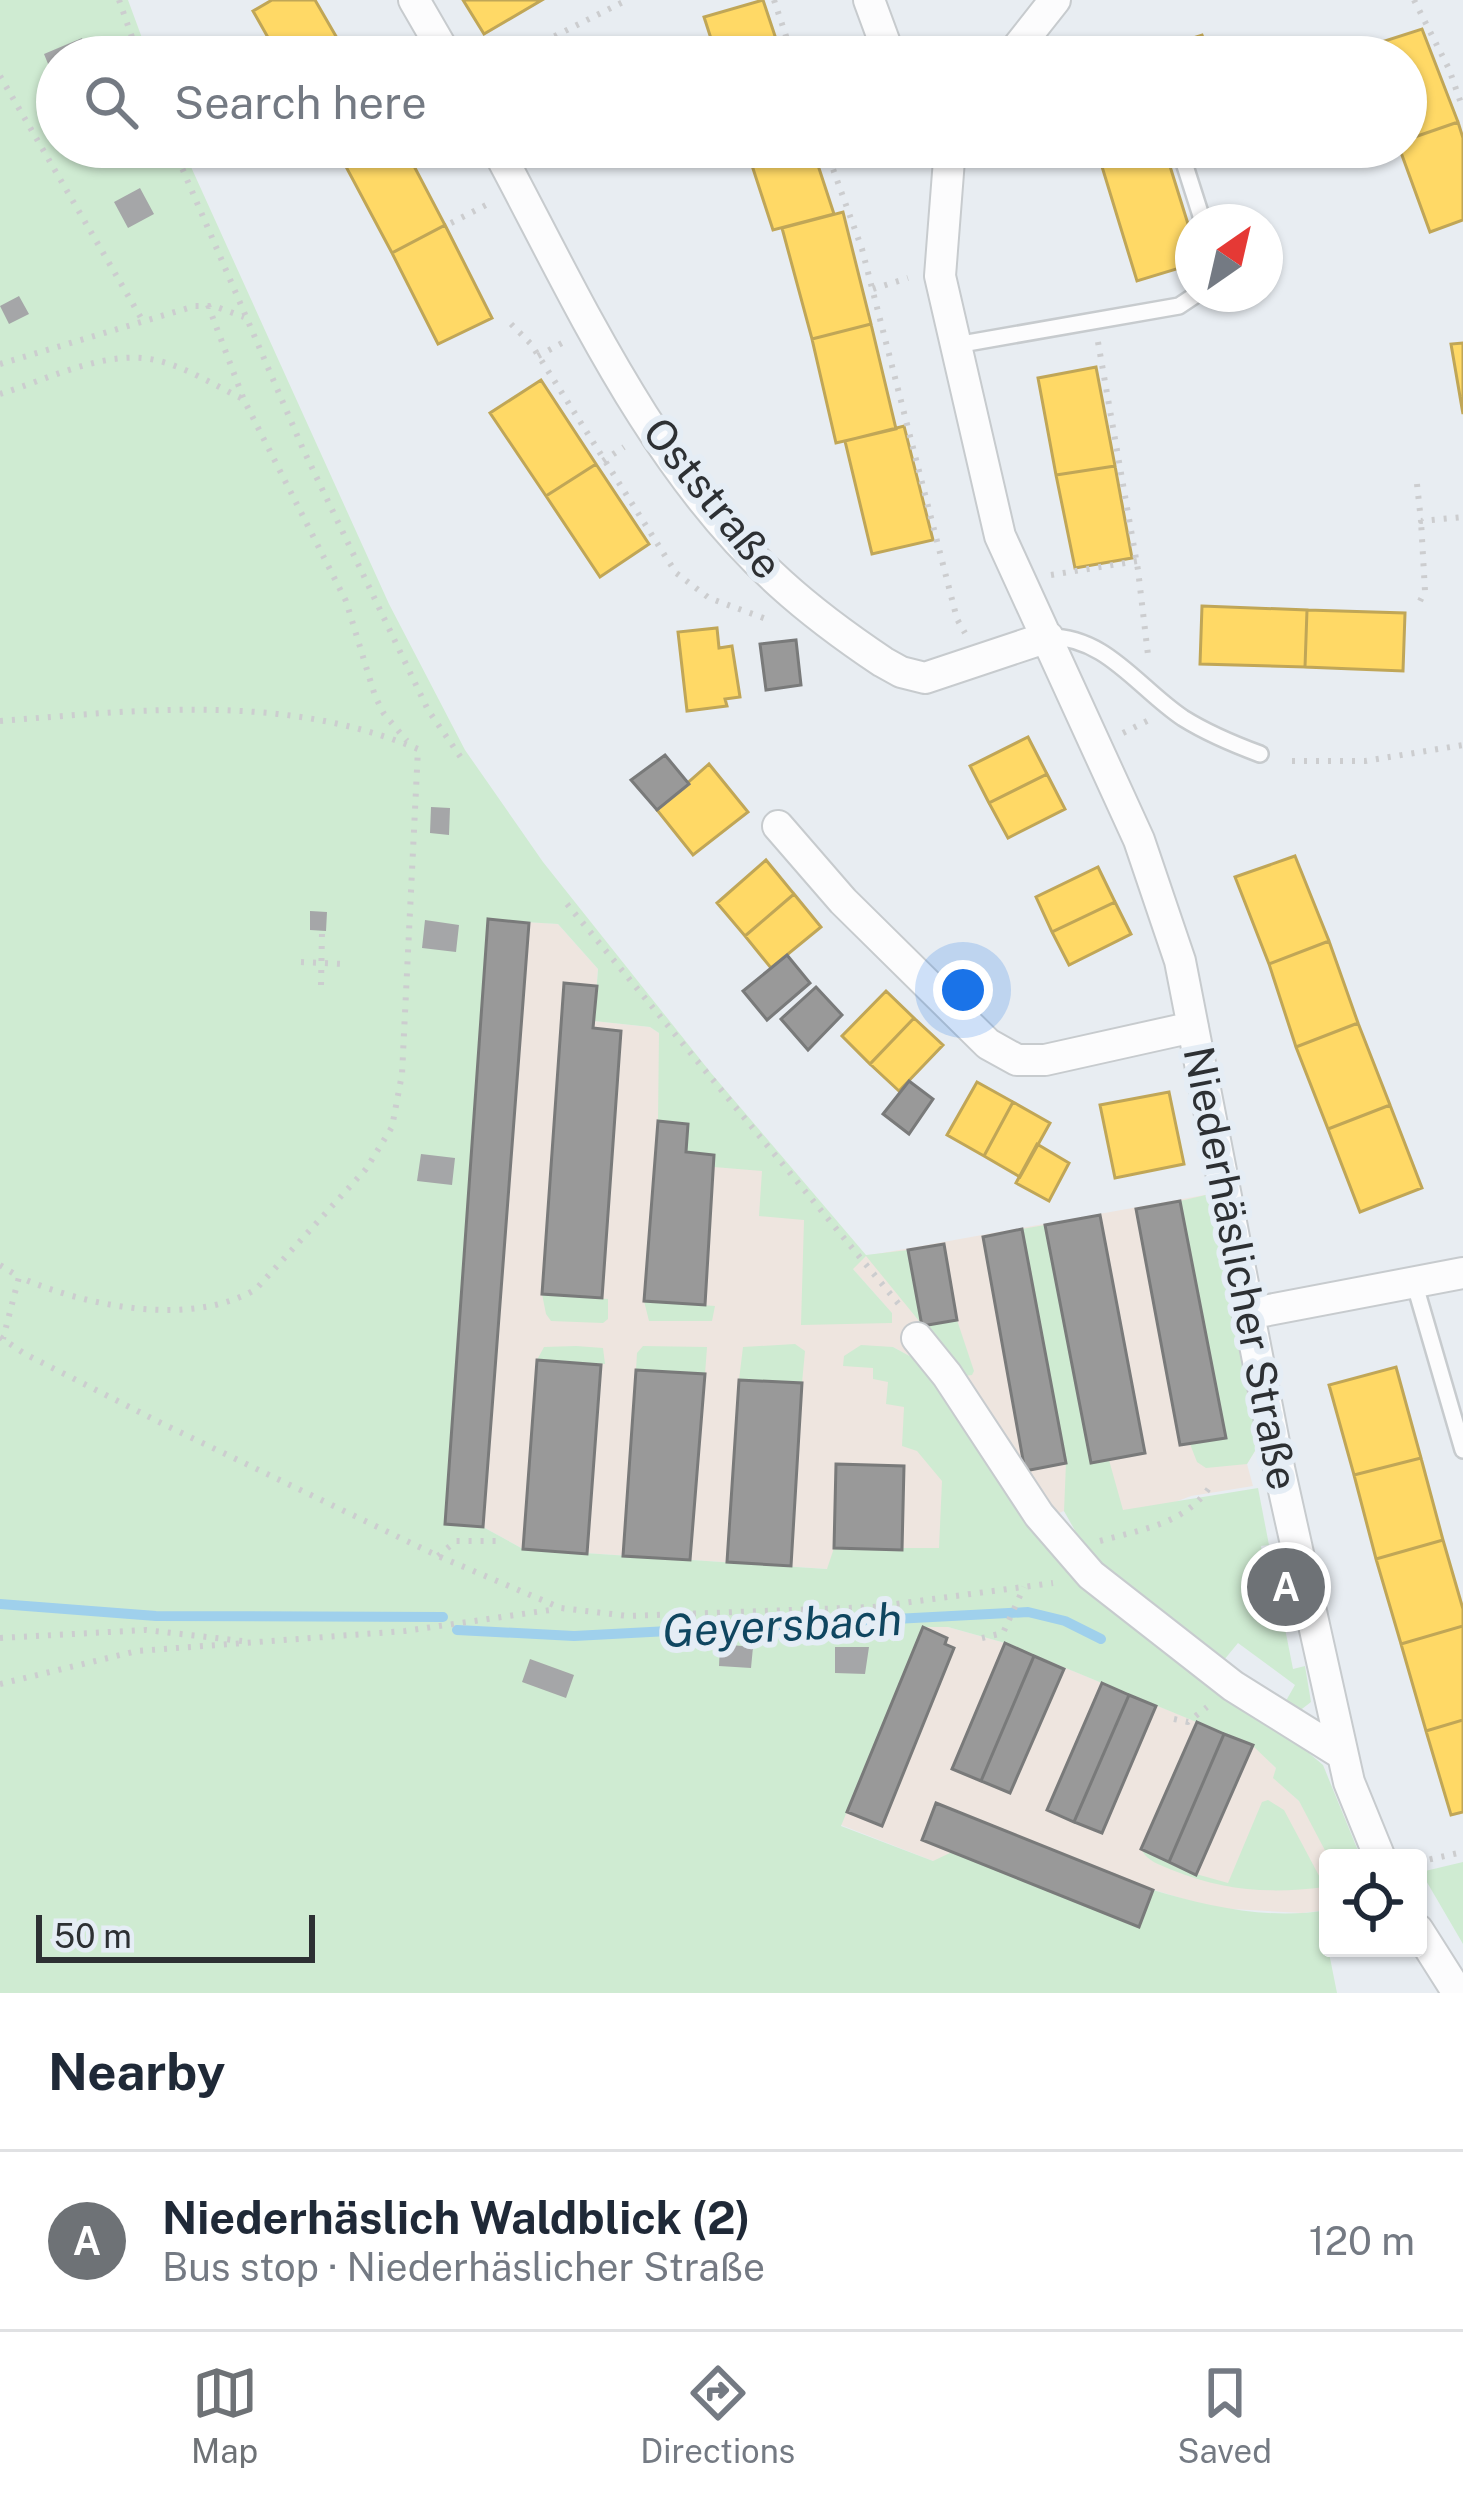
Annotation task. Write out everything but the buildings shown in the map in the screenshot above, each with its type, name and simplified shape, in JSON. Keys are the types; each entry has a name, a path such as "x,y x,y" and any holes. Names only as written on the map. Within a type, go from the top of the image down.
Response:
{"street":[{"path":"414,0 435,36"},
{"path":"869,0 882,36"},
{"path":"1026,36 1054,0"},
{"name":"Oststraße","path":"507,168 592,328 652,428 725,526 779,583 883,662 925,678 1048,638"},
{"name":"Niederhäslicher Straße","path":"947,168 940,276 1000,536 1147,861 1180,962 1342,1754 1376,1849"},
{"name":"Niederhäslicher Straße","path":"778,826 843,901 988,1044 1017,1060 1053,1058 1193,1027"},
{"path":"1249,1314 1463,1273"},
{"path":"916,1338 959,1392 1039,1515 1091,1575 1233,1686 1342,1754"},
{"path":"1427,1944 1458,1993"}],"lane":[{"path":"1186,168 1197,204"},
{"path":"956,345 1175,307"},
{"path":"1048,638 1073,637 1099,650 1200,728 1260,754"},
{"path":"1414,1282 1463,1450"}],"path":[{"path":"119,0 132,36"},
{"path":"555,36 627,0"},
{"path":"774,0 786,36"},
{"path":"1414,0 1449,69 1463,109"},
{"path":"1449,69 1463,64"},
{"path":"0,76 36,138"},
{"path":"54,168 144,322"},
{"path":"182,168 303,449 428,710 464,762"},
{"path":"832,168 873,289 957,620"},
{"path":"451,223 470,213"},
{"path":"873,289 907,278"},
{"path":"208,305 244,400 346,601 375,696 412,747"},
{"path":"0,364 208,305 245,317"},
{"path":"1094,321 1137,561 1150,692"},
{"path":"512,324 538,356 676,573 710,598 772,621"},
{"path":"538,356 555,346"},
{"path":"0,394 104,362 154,359 244,400"},
{"path":"603,461 617,452"},
{"path":"1417,484 1425,590 1420,601"},
{"path":"1421,521 1463,517"},
{"path":"1067,572 1137,561"},
{"path":"0,721 144,710 255,710 331,721 418,749 403,1073 392,1126 366,1169 256,1289 234,1302 134,1308 56,1293 0,1265"},
{"path":"1120,734 1140,726"},
{"path":"1292,761 1365,761 1463,745"},
{"path":"567,904 905,1312 916,1338"},
{"path":"321,985 322,932"},
{"path":"301,962 344,964"},
{"path":"19,1277 2,1338 165,1425 438,1556 561,1608 628,1616 874,1607 1091,1575"},
{"path":"1070,1549 1172,1521 1188,1512 1211,1485"},
{"path":"438,1556 456,1541 502,1541"},
{"path":"982,1639 1001,1636 1024,1587"},
{"path":"0,1684 137,1651 442,1627 561,1608"},
{"path":"0,1638 146,1630 258,1643"},
{"path":"1174,1720 1188,1722 1205,1708"},
{"path":"1427,1860 1463,1852"}],"shaded area":[{"path":"488,919 558,924 598,969 594,1021 650,1027 659,1033 688,1124 714,1155 762,1171 892,1313 852,1268 866,1256 1210,1194 1258,1446 1247,1464 1253,1486 1191,1496 1080,1538 1064,1511 1036,1522 917,1360 893,1347 990,1506 939,1548 835,1548 828,1569 523,1549 483,1527 445,1524"},
{"path":"923,1627 948,1627 1005,1643 1253,1745 1276,1768 1274,1778 1299,1801 1325,1849 1319,1849 1319,1911 1214,1908 1154,1890 1139,1927 933,1861 841,1825"}],"green space":[{"path":"0,0 128,0 141,36 36,36 36,168 192,168 389,604 465,750 543,862 711,1073 866,1255 908,1250 957,1320 974,1371 964,1376 866,1256 853,1269 892,1313 892,1323 801,1325 804,1220 759,1216 762,1171 714,1167 714,1155 686,1152 688,1124 658,1121 659,1033 650,1027 594,1021 598,969 558,924 489,920 445,1524 483,1527 523,1549 827,1569 834,1548 939,1548 942,1481 917,1451 902,1446 904,1407 886,1404 888,1382 873,1379 873,1368 843,1366 844,1356 861,1345 893,1347 917,1360 1036,1522 1323,1765 1357,1849 1324,1849 1299,1801 1273,1778 1276,1768 1252,1745 1005,1643 948,1627 923,1627 841,1826 933,1861 952,1852 1138,1926 1153,1890 1240,1910 1319,1911 1319,1957 1330,1957 1337,1993 0,1993"},
{"path":"1210,1194 1258,1446 1247,1464 1206,1468 1197,1462 1190,1444 1226,1437 1180,1201"},
{"path":"1045,1225 1091,1462 1109,1460 1123,1510 1258,1488 1269,1545 1261,1546 1264,1568 1273,1568 1293,1669 1305,1666 1311,1702 1298,1712 1283,1706 1295,1685 1238,1643 1224,1660 1216,1655 1101,1566 1064,1511 1066,1463 1022,1229"},
{"path":"542,1294 608,1299 608,1319 603,1323 551,1321"},
{"path":"644,1301 715,1306 712,1321 649,1321"},
{"path":"795,1344 805,1351 802,1383 739,1380 743,1347"},
{"path":"643,1346 707,1347 705,1374 636,1370 637,1353"},
{"path":"544,1347 603,1348 605,1364 537,1360"},
{"path":"1268,1800 1284,1810 1319,1876 1319,1887 1229,1886 1163,1866 1141,1849 1228,1883 1262,1802"},
{"path":"1463,1862 1463,1944 1427,1882 1427,1871"}],"waterway":[{"name":"Geyersbach","path":"0,1604 156,1616 443,1617"},
{"name":"Geyersbach","path":"457,1630 574,1636 1028,1612 1065,1621 1101,1639"}],"place":[{"name":"Niederhäslich Waldblick (2)","path":"1286,1587"}]}
